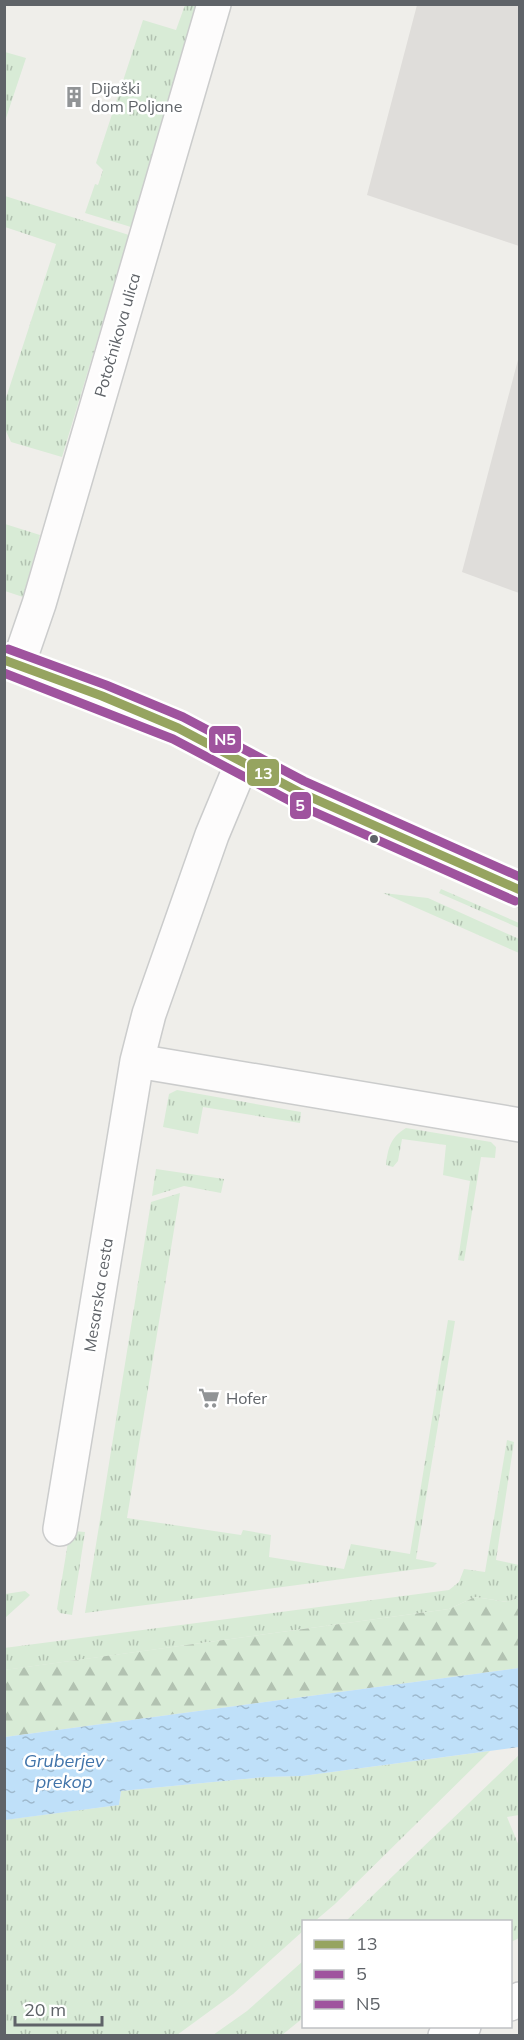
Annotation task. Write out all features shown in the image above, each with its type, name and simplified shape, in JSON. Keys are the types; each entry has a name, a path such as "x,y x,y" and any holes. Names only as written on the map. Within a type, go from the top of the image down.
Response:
{"street":[{"name":"Potočnikova ulica","path":"11,662 39,604 214,4"},
{"path":"11,662 102,696 178,728 242,763 399,838 519,890"},
{"name":"Mesarska cesta","path":"60,1529 137,1061 148,1014 212,836 242,763"},
{"path":"137,1061 519,1125"},
{"path":"445,2036 460,2028"}],"shaded area":[{"path":"417,5 519,5 519,246 367,195"},
{"path":"519,356 519,593 462,572"}],"green space":[{"path":"185,5 197,5 131,227 85,213 95,184 98,185 103,170 96,163 143,20 176,30"},
{"path":"4,52 26,58 5,121"},
{"path":"5,196 129,235 62,457 11,442 5,429 5,401 56,244 5,227"},
{"path":"5,524 40,535 23,597 5,591"},
{"path":"441,889 519,923 519,928 439,893"},
{"path":"383,893 428,898 519,939 519,953"},
{"path":"177,1090 301,1112 300,1123 203,1107 198,1134 163,1127 169,1094"},
{"path":"406,1128 491,1142 496,1147 495,1158 481,1157 464,1261 458,1260 470,1181 443,1175 446,1145 402,1139 398,1161 393,1167 386,1165 391,1143"},
{"path":"156,1169 224,1179 221,1193 184,1186 152,1196"},
{"path":"180,1193 127,1518 241,1535 243,1530 271,1535 269,1557 344,1569 351,1544 410,1554 448,1320 455,1321 416,1559 437,1563 433,1567 85,1613 151,1202"},
{"path":"507,1440 514,1442 496,1560 519,1565 519,1598 508,1602 475,1597 449,1609 5,1670 4,1648 449,1590 459,1582 464,1569 485,1572"},
{"path":"73,1531 85,1532 72,1615 60,1613 57,1609 69,1536"},
{"path":"25,1591 30,1595 5,1618 5,1594"},
{"path":"475,1597 507,1602 519,1598 519,1668 5,1737 4,1670 449,1609"},
{"path":"490,1751 335,1904 316,1920 302,1920 302,1932 233,1994 177,2035 5,2035 4,1820 119,1805 121,1791 265,1777 302,1776"},
{"path":"519,1755 519,1815 507,1817 519,1846 519,1938 512,1942 512,1920 347,1920"},
{"path":"302,1962 302,2019 282,2035 213,2035 247,2011"}],"water":[{"name":"Gruberjev prekop","path":"519,1668 519,1747 302,1776 265,1777 121,1791 119,1805 5,1820 5,1737"}],"transit line":[{"name":"N5","path":"8,649 106,685 183,717 304,781 520,877"},
{"name":"13","path":"4,660 102,696 178,728 299,792 520,890"},
{"name":"5","path":"4,673 173,739 294,803 515,901"}],"place":[{"name":"Dijaški dom Poljane","path":"74,97"},
{"name":"Hofer","path":"209,1398"}]}
